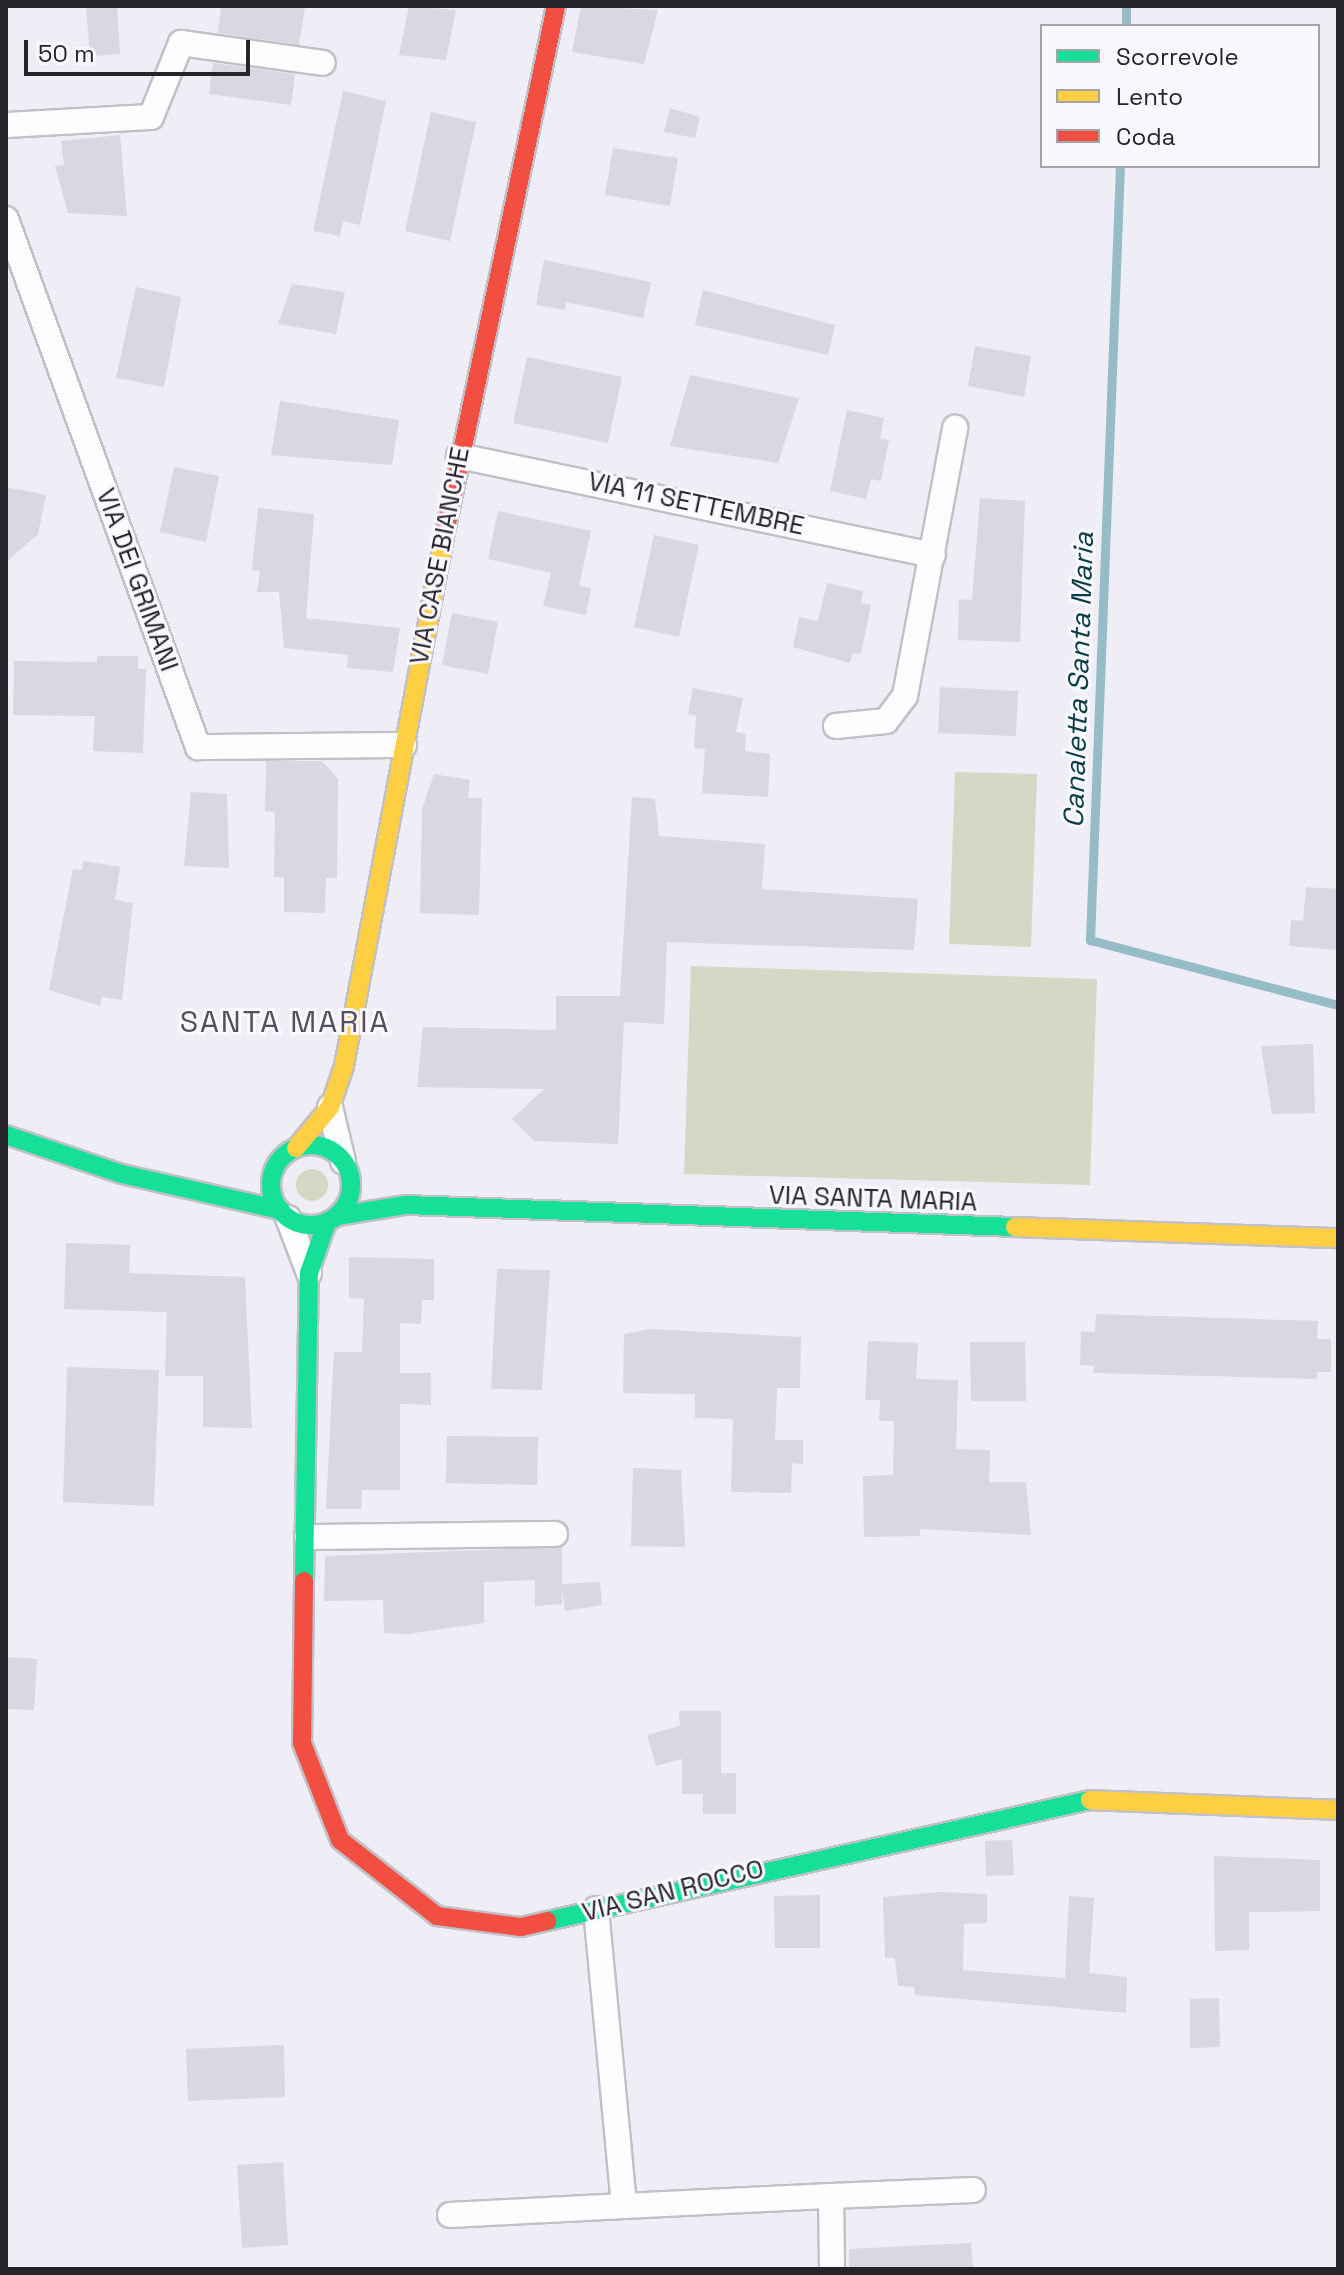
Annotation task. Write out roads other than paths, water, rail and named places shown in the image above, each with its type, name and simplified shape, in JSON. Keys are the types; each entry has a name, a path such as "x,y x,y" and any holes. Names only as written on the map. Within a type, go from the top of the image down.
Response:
{"street":[{"name":"VIA CASE BIANCHE","path":"296,1148 330,1107 344,1066 459,456 556,6"},
{"path":"6,125 151,117 181,43 323,63"},
{"name":"VIA DEI GRIMANI","path":"6,219 198,747 404,745"},
{"path":"836,726 886,721 905,696 955,428"},
{"name":"VIA 11 SETTEMBRE","path":"459,456 933,555"},
{"path":"330,1107 346,1166 350,1197 332,1219"},
{"name":"VIA SANTA MARIA","path":"6,1135 122,1174 204,1187 285,1214 332,1219 406,1205 1338,1238"},
{"name":"VIA SANTA MARIA","path":"204,1187 278,1162 296,1148 322,1146 346,1166 406,1205"},
{"path":"278,1162 272,1186 285,1214"},
{"name":"VIA SAN ROCCO","path":"285,1214 309,1273 302,1743 340,1840 437,1916 521,1927 1076,1799 1338,1810"},
{"name":"VIA SAN ROCCO","path":"309,1273 332,1219"},
{"path":"307,1537 555,1534"},
{"path":"596,1909 624,2206"},
{"path":"450,2215 973,2190"},
{"path":"831,2196 832,2269"}],"waterway":[{"name":"Canaletta Santa Maria","path":"1126,6 1126,24"},
{"name":"Canaletta Santa Maria","path":"1120,168 1090,940 1338,1005"}],"district":[{"name":"SANTA MARIA","path":"285,1022"}]}
